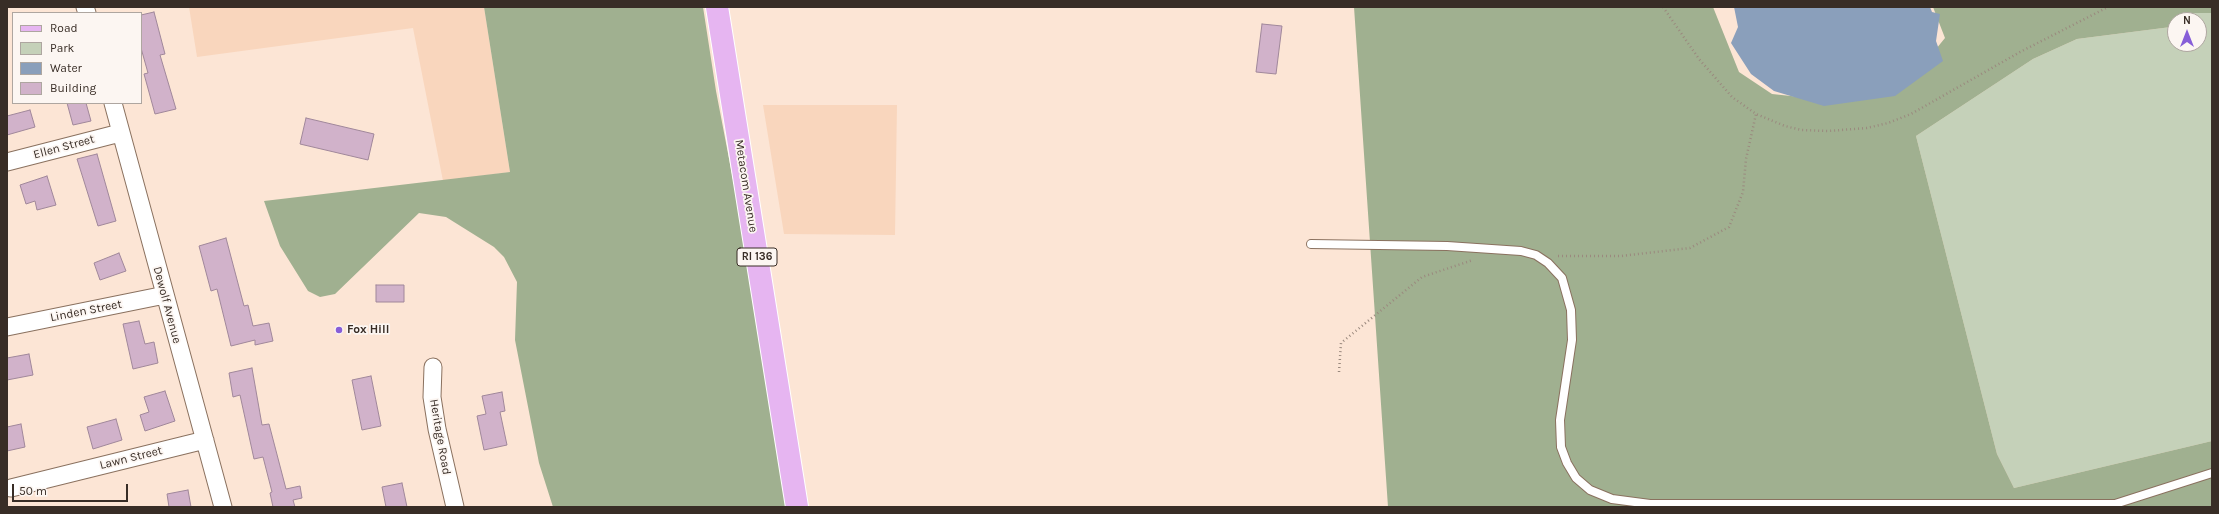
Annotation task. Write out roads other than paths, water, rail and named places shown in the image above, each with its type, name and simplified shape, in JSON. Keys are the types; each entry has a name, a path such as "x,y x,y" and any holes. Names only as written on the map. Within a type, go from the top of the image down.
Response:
{"main road":[{"name":"Metacom Avenue","path":"717,7 797,507"}],"street":[{"name":"Dewolf Avenue","path":"113,104 223,507"},
{"name":"Ellen Street","path":"7,162 120,132"},
{"name":"Linden Street","path":"7,326 165,295"},
{"name":"Heritage Road","path":"433,367 432,397 436,429 455,507"},
{"name":"Lawn Street","path":"11,488 205,440"}],"lane":[{"path":"1311,244 1447,246 1521,251 1536,255 1548,263 1562,278 1571,310 1572,340 1560,420 1561,447 1567,463 1576,478 1590,490 1612,499 1650,504 2115,504 2212,473"}],"water":[{"path":"1734,7 1930,7 1932,12 1940,14 1936,41 1943,61 1895,96 1824,106 1774,91 1751,74 1731,43 1738,27"}],"place":[{"name":"Fox Hill","path":"339,330"}]}
